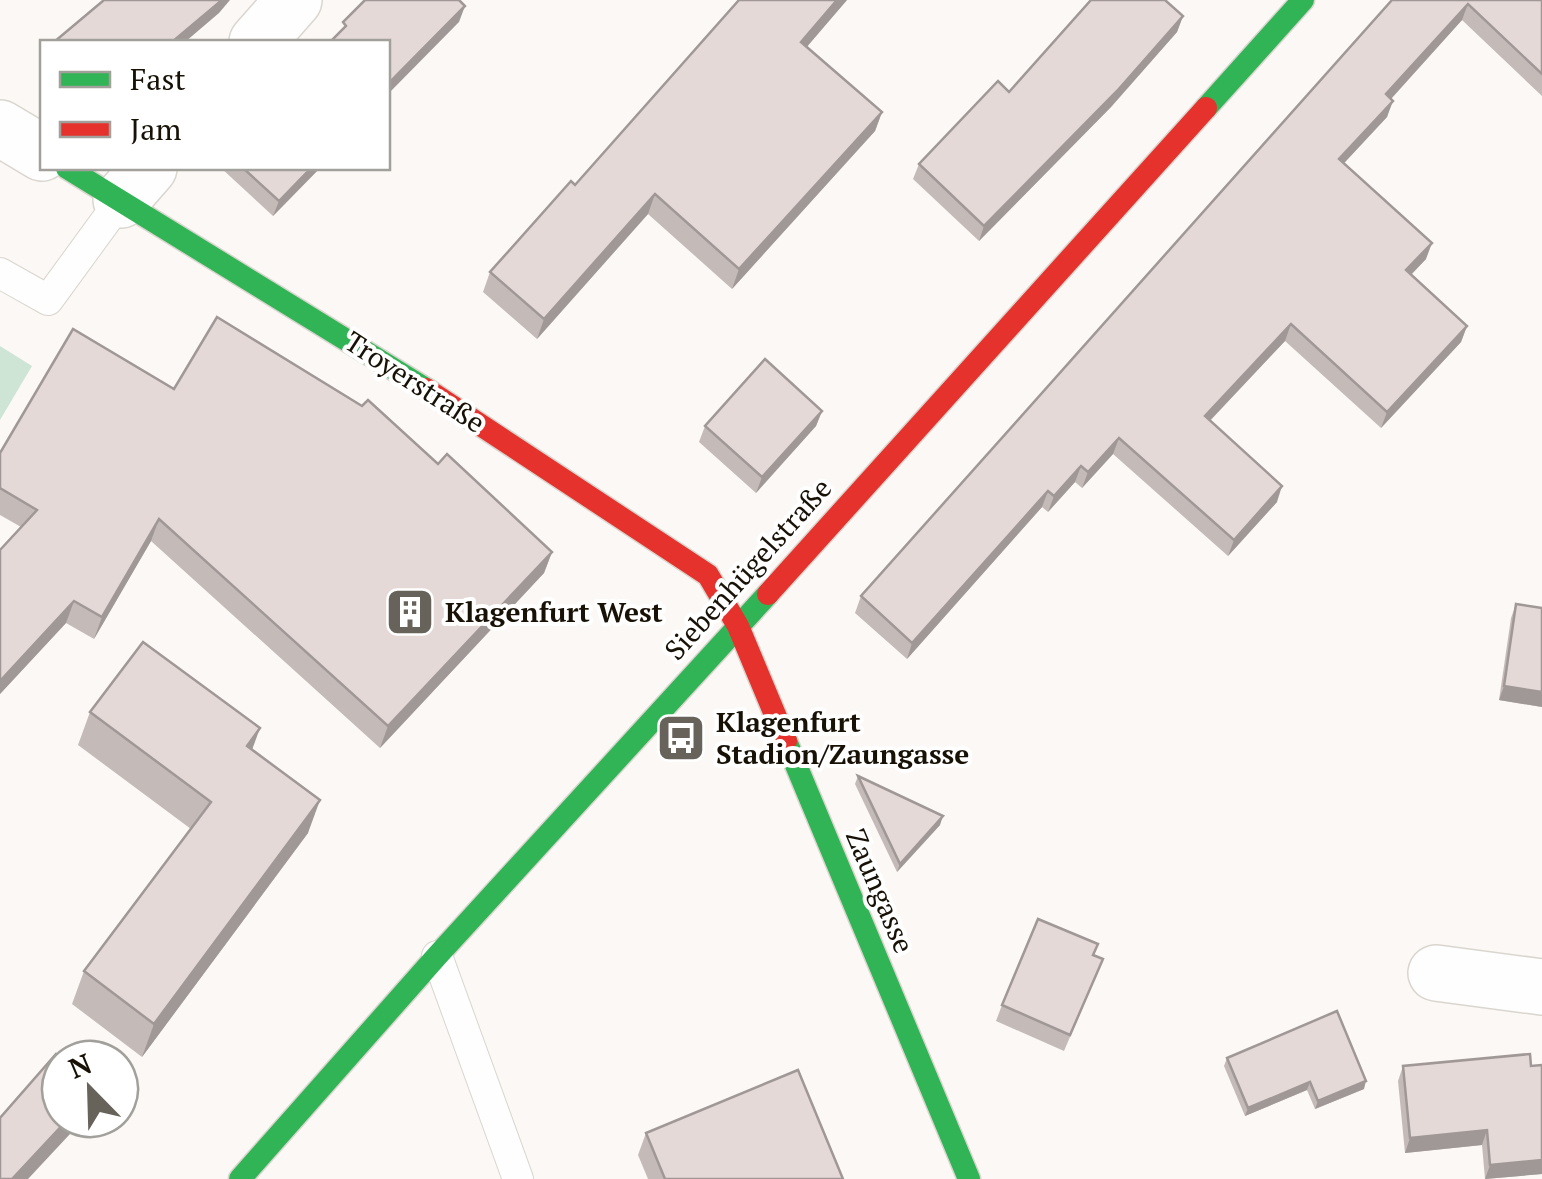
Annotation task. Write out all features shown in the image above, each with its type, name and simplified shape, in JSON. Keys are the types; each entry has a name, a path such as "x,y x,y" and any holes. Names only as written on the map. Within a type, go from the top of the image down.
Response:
{"street":[{"path":"259,40 294,0"},
{"name":"Siebenhügelstraße","path":"240,1179 1302,0"},
{"path":"0,128 40,152"},
{"name":"Troyerstraße","path":"76,170 135,184 383,360 708,574 738,626"},
{"name":"Zaungasse","path":"738,626 968,1179"},
{"path":"1436,973 1542,986"}],"lane":[{"path":"0,273 48,300 135,184"},
{"path":"437,956 518,1179"}],"green space":[{"path":"0,346 32,366 0,420"}],"building":[{"path":"104,0 222,0 174,40 56,40"},
{"path":"365,0 459,0 465,6 390,82 390,40 332,40 346,26 343,22"},
{"path":"739,0 837,0 801,42 882,112 739,269 655,194 544,319 490,272 571,181 575,185"},
{"path":"1091,0 1165,0 1183,16 1117,91 984,226 919,164 998,81 1009,92"},
{"path":"1392,0 1542,0 1542,74 1468,4 1386,94 1393,101 1339,159 1432,243 1406,270 1467,326 1387,412 1291,324 1205,416 1282,486 1234,540 1119,438 1088,472 1081,466 1054,496 1048,491 912,643 861,596"},
{"path":"245,170 309,170 279,201"},
{"path":"217,317 362,406 368,400 438,464 447,454 552,552 388,726 159,519 102,617 74,601 0,681 0,550 37,510 0,488 0,453 73,329 174,389"},
{"path":"765,359 822,411 762,477 705,426"},
{"path":"1516,604 1542,608 1542,692 1504,686"},
{"path":"143,642 260,728 247,746 320,800 154,1024 84,971 211,802 90,712"},
{"path":"858,776 943,816 900,864"},
{"path":"1038,919 1098,944 1093,955 1103,959 1070,1035 1002,1005"},
{"path":"1337,1011 1366,1081 1318,1101 1310,1082 1248,1108 1227,1058"},
{"path":"1530,1054 1531,1066 1542,1065 1542,1160 1490,1165 1487,1130 1410,1138 1403,1066"},
{"path":"798,1070 843,1179 665,1179 646,1133"},
{"path":"40,1072 40,1139 49,1139 12,1179 0,1179 0,1118"}],"traffic: fast":[{"path":"1206,108 1303,0"},
{"path":"70,170 426,389"},
{"path":"240,1179 437,956 768,594"},
{"path":"786,741 969,1179"}],"traffic: jam":[{"path":"768,594 1206,108"},
{"path":"426,389 708,575 738,626 786,741"}],"place":[{"name":"Klagenfurt West","path":"410,612"},
{"name":"Klagenfurt Stadion/Zaungasse","path":"681,738"}]}
